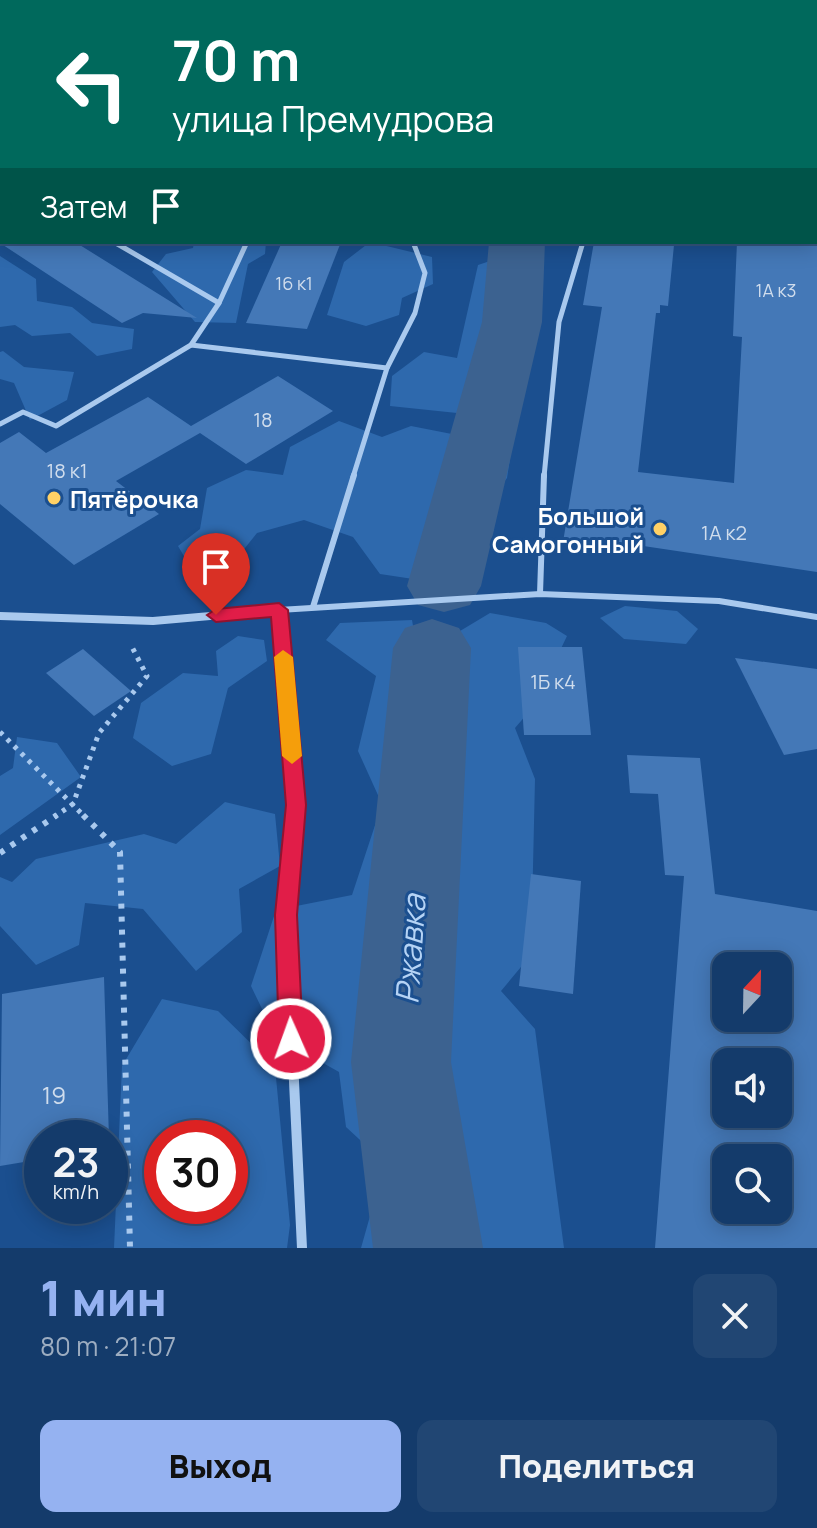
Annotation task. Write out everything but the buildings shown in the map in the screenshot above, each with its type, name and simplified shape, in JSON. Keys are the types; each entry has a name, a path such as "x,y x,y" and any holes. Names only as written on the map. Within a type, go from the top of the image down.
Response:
{"street":[{"path":"0,616 117,620 279,610 296,805 286,915 302,1248"}],"lane":[{"path":"117,244 219,303"},
{"path":"0,424 23,412 56,426 191,345 219,303 246,244"},
{"path":"313,607 387,368 415,313 425,273 414,244"},
{"path":"540,594 548,421 560,320 582,244"},
{"path":"191,345 387,368"},
{"path":"279,610 540,594 719,601 817,617"}],"path":[{"path":"0,853 73,804 99,733 147,676 117,620"},
{"path":"0,732 120,852 130,1248"}],"shaded area":[{"path":"194,244 266,244 265,254 248,264 236,323 195,322 152,272 166,254 193,248"},
{"path":"367,244 432,257 433,284 402,298 399,315 366,326 327,315 344,262"},
{"path":"0,256 36,279 37,301 72,307 92,323 134,329 132,349 97,356 70,333 32,336 15,325 0,327"},
{"path":"499,258 500,338 483,348 492,362 478,413 514,433 507,478 484,508 494,530 469,573 433,582 380,574 353,537 304,520 257,533 225,573 195,575 178,546 200,529 207,488 246,470 283,475 290,447 339,421 382,437 411,426 457,435 457,413 390,406 392,376 424,352 457,358 478,265"},
{"path":"3,351 24,367 74,372 67,400 30,420 14,383 0,379 0,352"},
{"path":"625,606 677,611 698,629 686,644 624,639 600,618"},
{"path":"490,613 546,623 567,636 533,707 515,728 535,779 531,955 501,991 535,1029 564,1248 361,1248 385,1163 346,1127 339,1072 275,1036 251,986 276,910 352,895 382,804 358,751 376,676 326,640 340,623 412,620 421,672 448,675 455,634"},
{"path":"238,636 264,640 267,661 228,688 211,754 172,766 133,738 141,703 183,673 218,676 216,651"},
{"path":"17,737 57,743 81,777 0,835 0,776 13,768"},
{"path":"225,802 275,814 280,866 239,889 242,932 196,971 143,909 85,903 79,945 36,965 0,926 0,877 12,882 36,859 144,834 176,844"},
{"path":"162,999 218,1011 275,1067 290,1225 287,1248 114,1248 115,1224 128,1224 128,1120 120,1120 122,1066"}],"waterway":[{"name":"Ржавка","path":"444,586 512,322 517,244"},
{"name":"Ржавка","path":"428,1248 401,1062 432,648"}],"slow traffic":[{"path":"283,657 292,756"}],"place":[{"name":"Пятёрочка","path":"54,498"},
{"name":"Большой Самогонный","path":"660,529"}],"route":[{"path":"216,615 279,610 296,805 286,915 291,1039"}]}
